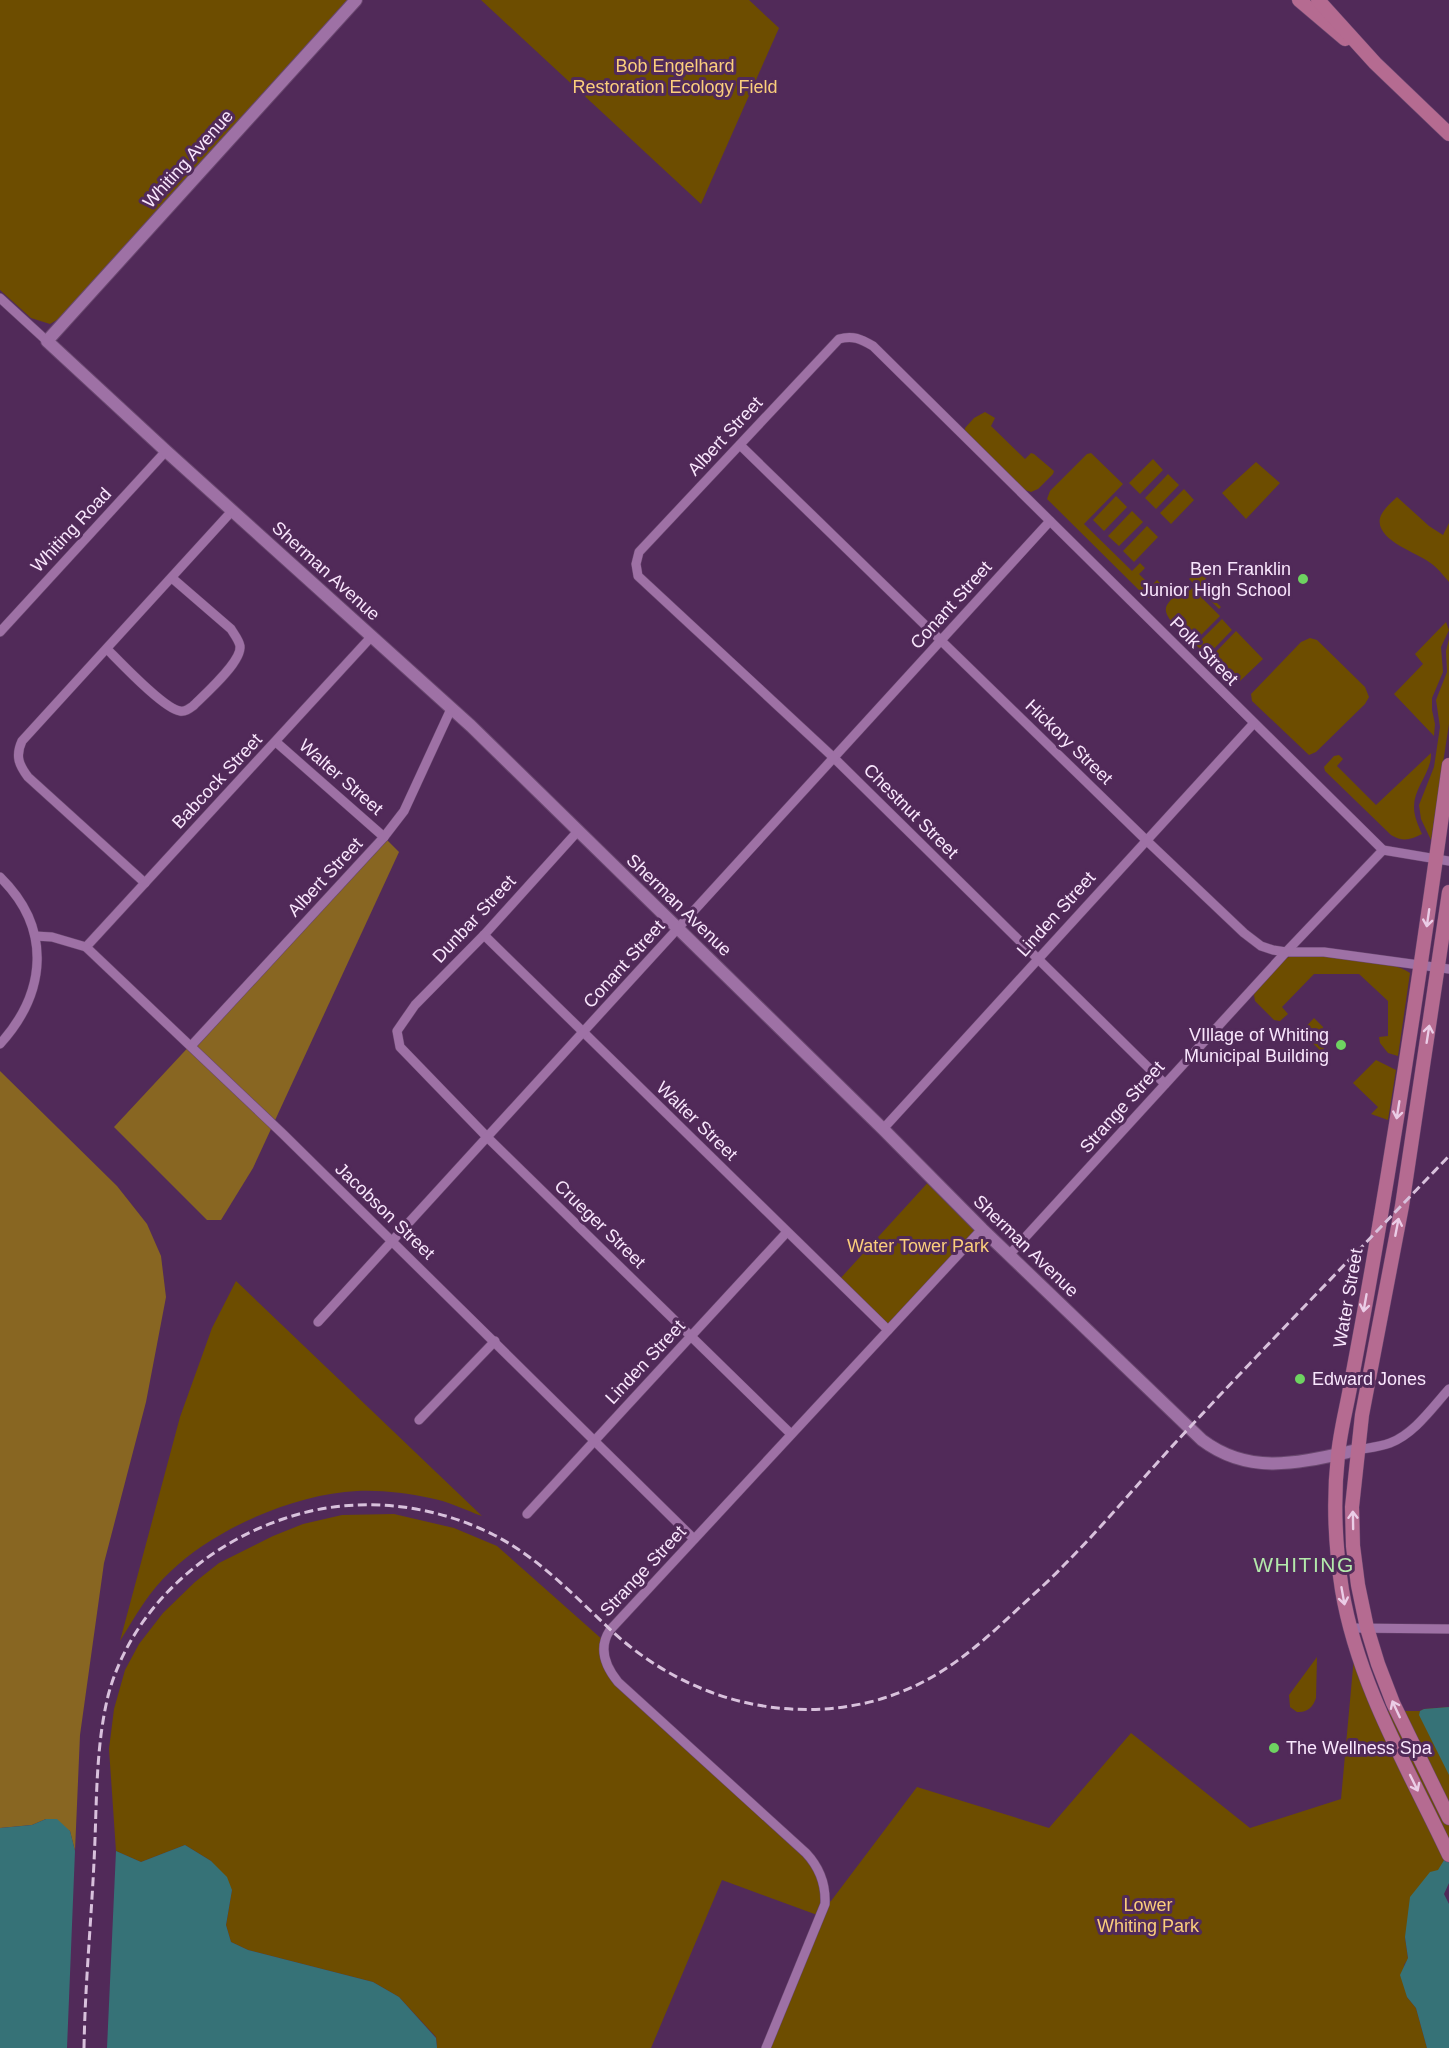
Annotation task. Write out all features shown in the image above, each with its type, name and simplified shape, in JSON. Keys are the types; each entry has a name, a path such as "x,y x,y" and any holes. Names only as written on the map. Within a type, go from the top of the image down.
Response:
{"main road":[{"path":"1299,0 1375,63"},
{"path":"1318,0 1375,63 1449,134"},
{"name":"Water Street","path":"1447,1851 1379,1712 1362,1671 1350,1628 1337,1548 1335,1507 1338,1454 1379,1229 1421,965 1442,861 1449,765"},
{"name":"Water Street","path":"1449,892 1444,968 1357,1450 1353,1507 1353,1546 1367,1628 1378,1664 1393,1703 1449,1818"}],"street":[{"name":"Whiting Avenue","path":"47,341 356,0"},
{"name":"Sherman Avenue","path":"0,298 166,452 451,709 1188,1429 1222,1454 1249,1463 1266,1464 1327,1457 1357,1450"},
{"name":"Albert Street","path":"636,564 639,552 831,347 839,339 846,337"},
{"name":"Polk Street","path":"846,337 860,338 873,346 1383,850"},
{"name":"Hickory Street","path":"740,445 1146,840 1244,933 1261,946 1286,952 1324,952 1444,968"},
{"name":"Whiting Road","path":"0,632 166,452"},
{"path":"145,883 28,777 18,760 17,751 22,741 232,511"},
{"name":"Conant Street","path":"318,1322 1050,520"},
{"name":"Chestnut Street","path":"636,564 638,576 833,757 1165,1084"},
{"path":"106,649 162,701 179,711 185,711 193,706 232,665 240,646 231,629 172,578"},
{"name":"Babcock Street","path":"86,947 372,636"},
{"name":"Albert Street","path":"190,1046 384,837 404,811 451,709"},
{"name":"Linden Street","path":"883,1129 1254,723"},
{"name":"Walter Street","path":"276,742 384,837"},
{"name":"Dunbar Street","path":"397,1031 415,1005 484,935 578,831"},
{"path":"1383,850 1442,861"},
{"name":"Strange Street","path":"1009,1255 1286,952 1383,850"},
{"path":"0,877 18,898 30,921 35,936 38,960 32,996 15,1027 0,1044"},
{"name":"Walter Street","path":"484,935 888,1329"},
{"name":"Jacobson Street","path":"35,936 52,937 86,947 495,1341 694,1539"},
{"name":"Crueger Street","path":"397,1031 399,1047 409,1059 791,1434"},
{"name":"Strange Street","path":"766,2048 825,1904 823,1880 806,1853 618,1682 608,1667 604,1653 604,1641 610,1630 982,1229"},
{"name":"Linden Street","path":"527,1514 787,1232"},
{"path":"419,1420 495,1341"},
{"path":"1357,1450 1381,1446 1402,1437 1449,1389"},
{"path":"1350,1628 1449,1629"}],"green space":[{"path":"0,0 350,0 60,318 50,324 31,318 0,290"},
{"name":"Bob Engelhard Restoration Ecology Field","path":"481,0 749,0 779,28 701,204"},
{"path":"985,412 995,418 991,426 1025,459 1031,453 1034,454 1054,471 1038,489 1031,492 1025,490 965,432 965,428 974,418"},
{"path":"1091,453 1123,484 1084,524 1132,571 1140,563 1145,568 1139,574 1151,586 1157,580 1160,583 1160,590 1149,598 1047,499 1050,491 1087,454"},
{"path":"1153,459 1163,470 1140,494 1129,483"},
{"path":"1256,462 1280,483 1246,519 1222,493"},
{"path":"1168,474 1179,485 1156,509 1145,498"},
{"path":"1184,489 1194,500 1171,524 1160,513"},
{"path":"1116,496 1127,507 1104,531 1093,520"},
{"path":"1397,497 1429,526 1443,535 1449,523 1449,582 1432,564 1398,545 1384,533 1380,526 1381,515"},
{"path":"1132,511 1143,522 1119,546 1108,536"},
{"path":"1147,526 1158,537 1134,562 1123,551"},
{"path":"1201,568 1209,575 1203,582 1220,598 1216,602 1221,607 1219,609 1189,579"},
{"path":"1188,584 1220,616 1193,643 1170,620 1166,609 1172,599"},
{"path":"1222,619 1232,630 1207,656 1196,645"},
{"path":"1446,622 1449,630 1441,647 1443,672 1432,698 1434,736 1394,694 1423,664 1415,654"},
{"path":"1236,631 1263,659 1240,681 1232,680 1210,658"},
{"path":"1310,638 1317,640 1365,687 1369,697 1365,704 1316,752 1309,755 1252,701 1251,694 1301,642"},
{"path":"1449,639 1449,724 1431,840 1421,819 1419,805 1434,767 1440,727 1436,700 1447,672 1446,651"},
{"path":"1431,753 1429,767 1417,793 1414,807 1422,834 1414,838 1399,839 1391,835 1325,771 1324,767 1334,756 1339,755 1343,759 1337,766 1376,805"},
{"path":"1306,954 1376,962 1410,973 1398,1056 1388,1053 1380,1043 1379,1037 1388,1036 1388,1001 1359,974 1314,974 1282,1007 1288,1014 1280,1021 1274,1020 1255,1001 1256,989 1285,959 1293,955"},
{"path":"1314,1018 1323,1027 1324,1054 1301,1032"},
{"path":"1376,1060 1396,1070 1388,1120 1371,1114 1378,1107 1353,1083"},
{"name":"Water Tower Park","path":"932,1178 982,1229 888,1330 838,1281"},
{"path":"236,1281 482,1516 437,1499 376,1491 333,1494 283,1506 233,1528 189,1555 156,1587 120,1641 180,1417 212,1328"},
{"name":"Lower Whiting Park","path":"394,1514 454,1528 497,1546 604,1641 608,1667 814,1863 825,1904 831,1901 917,1787 1049,1828 1131,1733 1250,1828 1341,1799 1355,1646 1379,1711 1420,1711 1449,1707 1449,1851 1405,1937 1408,1959 1404,1965 1407,1997 1416,2008 1427,2048 766,2048 820,1916 722,1880 651,2048 437,2048 436,2037 399,1997 373,1982 248,1950 231,1942 226,1925 232,1890 211,1861 185,1845 141,1862 116,1851 109,1749 114,1709 125,1670 139,1644 163,1613 195,1582 219,1563 303,1524 342,1515"},
{"path":"1317,1657 1316,1698 1309,1709 1297,1712 1290,1707 1289,1695"}],"shaded area":[{"path":"384,837 399,852 253,1168 221,1220 207,1220 114,1127"},
{"path":"0,1071 117,1186 147,1224 161,1256 166,1297 146,1402 104,1563 80,1735 75,1851 70,1831 46,1819 32,1825 0,1828"},
{"path":"1449,1707 1449,1775 1419,1715 1424,1709"},
{"path":"46,1819 57,1819 70,1831 75,1851 67,2048 0,2048 0,1828 32,1825"},
{"path":"185,1845 211,1861 227,1877 232,1890 226,1925 231,1942 248,1950 373,1982 399,1997 436,2038 437,2048 107,2048 116,1851 141,1862"},
{"path":"1449,1852 1449,1883 1444,1894 1449,1904 1449,2048 1427,2048 1416,2008 1407,1997 1400,1975 1408,1958 1405,1937 1410,1897 1430,1872 1438,1870"}],"railway":[{"path":"84,2048 97,1779 108,1696 119,1665 133,1637 152,1610 173,1586 225,1546 253,1531 309,1511 363,1505 416,1509 469,1524 511,1545 543,1567 614,1633 642,1655 671,1674 703,1689 735,1700 769,1707 804,1709 839,1708 896,1694 953,1664 987,1637 1049,1581 1175,1443 1449,1156"}],"place":[{"name":"Ben Franklin Junior High School","path":"1303,579"},
{"name":"VIllage of Whiting Municipal Building","path":"1341,1045"},
{"name":"Edward Jones","path":"1300,1379"},
{"name":"The Wellness Spa","path":"1274,1748"}],"district":[{"name":"WHITING","path":"1304,1564"}]}
